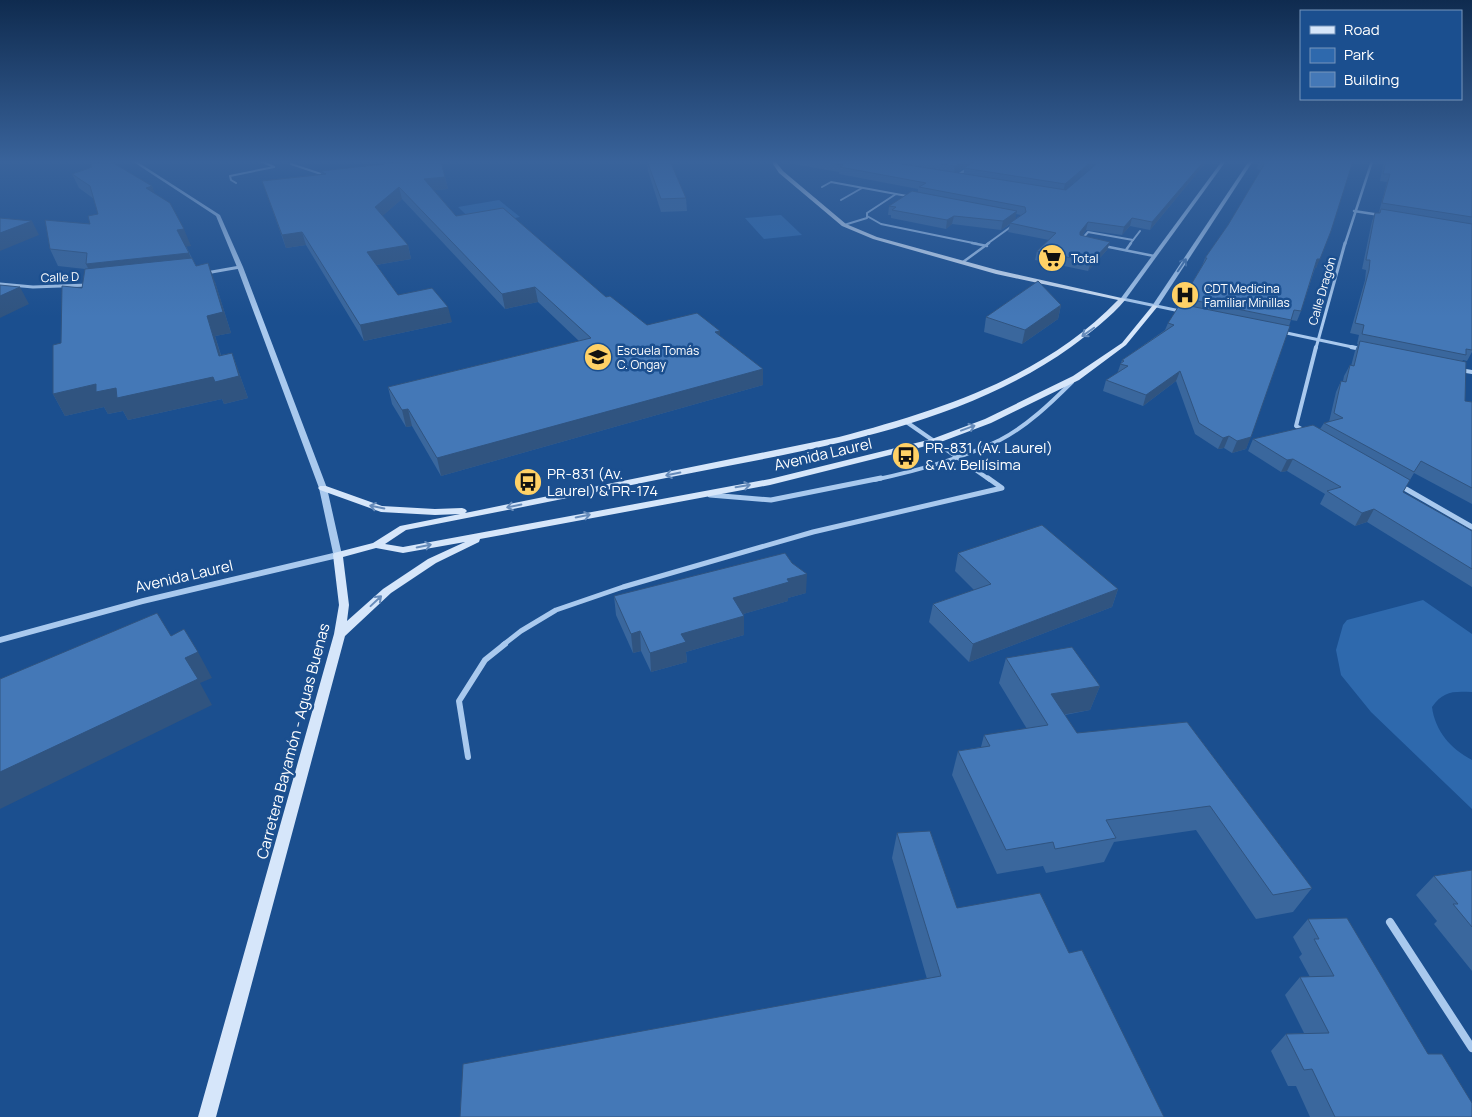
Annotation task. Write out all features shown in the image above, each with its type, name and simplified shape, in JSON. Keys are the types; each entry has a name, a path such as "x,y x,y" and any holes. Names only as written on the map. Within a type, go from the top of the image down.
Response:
{"main road":[{"path":"830,213 844,225 875,238 996,272 1123,299"},
{"name":"Avenida Laurel","path":"338,555 376,545 403,528 823,443 905,421 968,400 1042,364 1097,326 1123,299"},
{"name":"Avenida Laurel","path":"376,545 404,550 491,534 830,468 935,441 988,421 1076,378 1124,344 1155,306"},
{"path":"323,488 355,502 381,509 435,512 496,509"},
{"path":"340,634 387,591 432,561 491,534"},
{"name":"Carretera Bayamón - Aguas Buenas","path":"207,1117 340,634 344,605 338,555"}],"street":[{"name":"Carretera Bayamón - Aguas Buenas","path":"215,213 218,215 240,267 323,488 338,555"},
{"name":"Avenida Laurel","path":"1123,299 1186,213"},
{"name":"Avenida Laurel","path":"1155,306 1216,213"},
{"name":"Calle Dragón","path":"1313,436 1296,426 1317,340 1353,213"},
{"path":"1366,213 1383,216"},
{"path":"205,273 240,267"},
{"name":"Calle D","path":"0,284 32,287 91,285"},
{"path":"1123,299 1184,312"},
{"path":"1279,332 1365,350"},
{"path":"1453,368 1472,372"},
{"path":"697,494 771,500 882,478 960,457 1001,439 1046,408 1076,378"},
{"path":"468,758 459,701 485,660 521,631 556,610 623,587 813,532 1002,488 960,457 905,421"},
{"path":"1397,484 1472,527"},
{"name":"Avenida Laurel","path":"0,640 142,601 338,555"},
{"path":"1390,922 1472,1048"}],"lane":[{"path":"867,213 868,216 881,224 987,246"},
{"path":"844,225 867,218 868,216"},
{"path":"963,262 1015,224"},
{"path":"1126,250 1140,231"},
{"path":"1089,244 1080,242 1088,232 1133,240"},
{"path":"1098,245 1154,256"}],"green space":[{"path":"464,213 515,213 520,217 477,225"},
{"path":"781,215 802,235 764,239 745,218"},
{"path":"1423,600 1472,634 1472,692 1449,693 1440,698 1432,707 1437,724 1445,738 1464,756 1472,760 1472,809 1371,712 1341,675 1336,650 1343,625 1347,620"}],"building":[{"path":"175,213 184,229 177,230 189,253 86,264 87,253 50,249 45,220 90,224 88,216 98,214"},
{"path":"274,213 380,213 408,245 367,252 398,295 432,288 448,307 360,325 302,232 282,235"},
{"path":"424,213 454,213 456,216 473,213 509,213 606,297 610,296 647,325 697,313 720,331 715,332 763,369 437,458 408,409 402,410 388,387 591,338 535,287 502,294"},
{"path":"909,213 1014,213 1003,221 954,216 947,220"},
{"path":"1024,213 1160,213 1152,222 1132,218 1124,227 1088,222 1080,232 1080,235 1110,242 1091,262 1037,251 1056,233 1010,223"},
{"path":"1235,213 1337,213 1320,259 1317,259 1301,311 1294,310 1291,320 1183,298 1207,258 1205,258"},
{"path":"1375,213 1406,213 1472,224 1472,350 1466,349 1466,355 1362,334 1364,325 1355,323 1369,270 1370,260 1366,260"},
{"path":"1447,213 1472,213 1472,217"},
{"path":"0,218 32,221 0,233"},
{"path":"192,258 196,266 208,263 223,312 207,316 219,356 232,353 239,376 215,382 213,377 117,398 116,388 96,392 96,384 53,394 53,345 61,343 62,286 82,288 85,269"},
{"path":"1038,281 1061,305 1025,330 986,317"},
{"path":"0,285 20,287 0,296"},
{"path":"1180,304 1290,326 1251,437 1237,441 1229,436 1223,438 1199,423 1180,371 1146,395 1106,380 1128,366 1120,364 1124,361 1122,360 1174,325 1168,323"},
{"path":"1360,341 1466,362 1465,401 1472,402 1472,488 1421,461 1414,472 1324,423 1343,418 1334,413 1341,381 1346,382 1350,365 1354,366"},
{"path":"1313,425 1410,480 1403,492 1472,531 1472,569 1374,509 1362,513 1327,491 1341,487 1293,459 1287,460 1253,439"},
{"path":"1042,525 1118,589 973,644 933,604 991,584 958,553"},
{"path":"785,553 792,563 807,574 787,579 789,582 733,598 744,616 681,634 686,642 650,653 640,631 631,634 614,596"},
{"path":"157,613 171,636 184,629 198,652 185,658 198,679 0,772 0,679"},
{"path":"1072,647 1100,686 1051,694 1077,733 1187,722 1312,888 1273,895 1210,806 1106,820 1116,838 1055,849 1053,842 1006,850 958,751 990,746 984,735 1048,725 1006,658"},
{"path":"930,831 957,908 1040,893 1069,953 1082,950 1164,1117 460,1117 463,1064 941,976 897,833"},
{"path":"1472,870 1472,927 1453,904 1458,904 1434,876"},
{"path":"1347,918 1428,1054 1442,1054 1472,1103 1472,1117 1335,1117 1312,1069 1304,1070 1286,1034 1329,1033 1300,977 1334,976 1314,939 1319,939 1308,919"}],"place":[{"name":"Total","path":"1052,258"},
{"name":"CDT Medicina Familiar Minillas","path":"1185,295"},
{"name":"Escuela Tomás C. Ongay","path":"598,357"},
{"name":"PR-831 (Av. Laurel) & Av. Bellísima","path":"906,456"},
{"name":"PR-831 (Av. Laurel) & PR-174","path":"528,482"}]}
